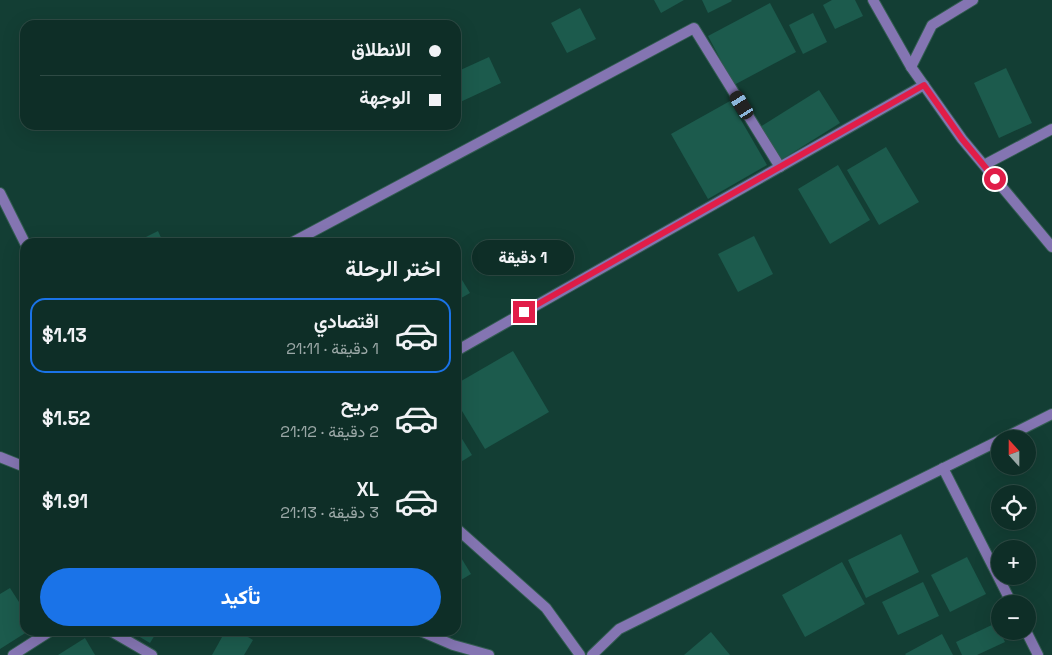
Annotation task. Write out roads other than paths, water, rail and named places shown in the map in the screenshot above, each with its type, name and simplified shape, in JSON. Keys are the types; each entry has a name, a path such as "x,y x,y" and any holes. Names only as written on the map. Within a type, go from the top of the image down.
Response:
{"street":[{"path":"873,0 911,67 962,139 1052,247"},
{"path":"911,67 932,25 973,0"},
{"path":"300,238 694,28 780,167"},
{"path":"461,348 924,85"},
{"path":"984,165 1052,129"},
{"path":"0,193 22,238"},
{"path":"1019,430 1052,414"},
{"path":"592,655 619,629 991,444"},
{"path":"0,456 20,465"},
{"path":"943,468 1007,595"},
{"path":"461,532 546,608 580,655"},
{"path":"13,655 43,636"},
{"path":"119,636 152,655"},
{"path":"433,636 489,655"},
{"path":"1030,640 1038,655"}]}
